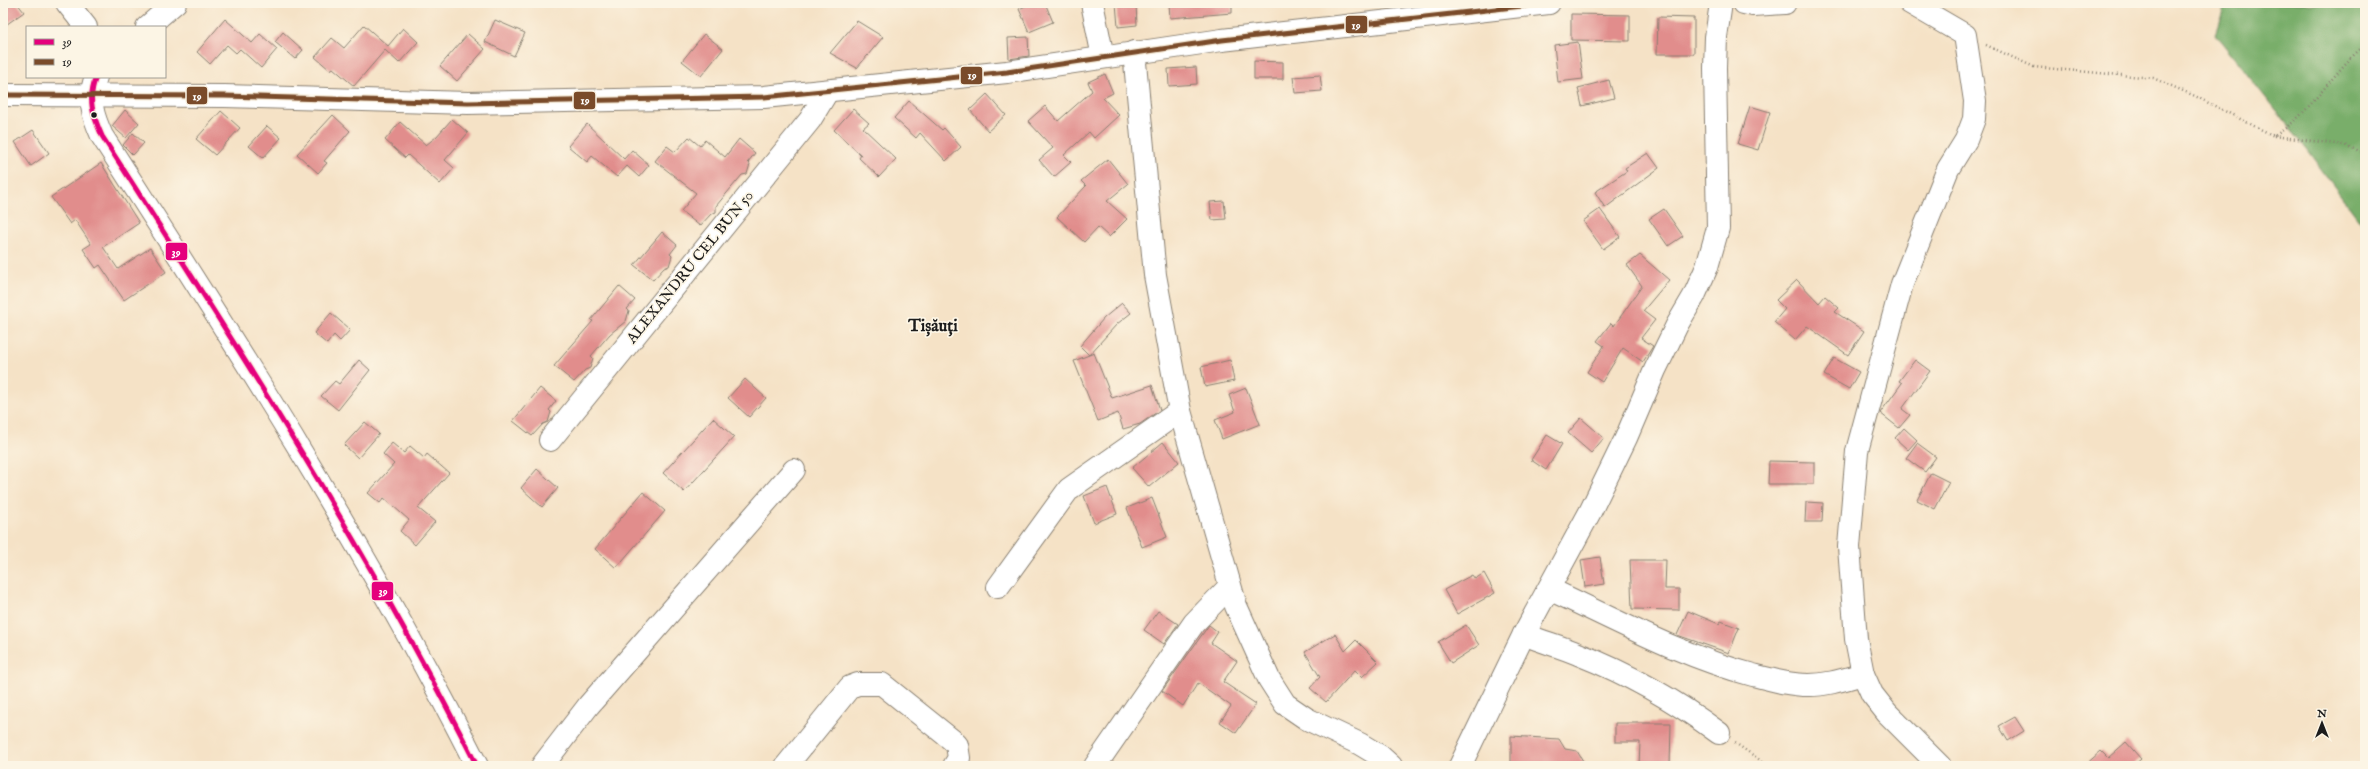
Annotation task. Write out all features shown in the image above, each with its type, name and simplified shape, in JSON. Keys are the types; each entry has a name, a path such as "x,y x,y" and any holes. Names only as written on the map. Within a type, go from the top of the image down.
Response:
{"street":[{"path":"67,3 85,26"},
{"path":"148,26 175,3"},
{"path":"1092,3 1103,56"},
{"path":"3,95 94,86 224,96 468,103 764,98 1007,72 1134,52 1550,3"},
{"path":"1460,766 1524,634 1590,512 1626,438 1655,370 1677,325 1694,296 1707,267 1718,228 1716,60 1721,3"},
{"path":"1744,3 1753,5 1785,3"},
{"path":"1910,3 1965,35 1975,101 1974,119 1966,140 1948,169 1902,284 1873,384 1857,451 1849,547 1856,639 1862,674 1872,694 1887,713 1940,766"},
{"path":"1134,52 1155,275 1180,411 1229,587 1266,673 1285,704 1307,719 1360,744 1380,756 1391,766"},
{"path":"94,86 92,115 102,136 264,390 413,643 472,764"},
{"name":"ALEXANDRU CEL BUN 50","path":"550,440 810,120 826,92"},
{"path":"998,587 1070,489 1180,411"},
{"path":"542,766 589,705 794,470"},
{"path":"1095,766 1108,751 1194,623 1229,587"},
{"path":"1549,589 1661,642 1735,670 1760,677 1790,684 1809,685 1823,684 1862,674"},
{"path":"1524,634 1578,653 1672,699 1719,733"},
{"path":"786,766 850,687 865,684 882,684 952,740 957,745 959,758 954,766"}],"path":[{"path":"1965,35 2034,67 2153,78 2195,96 2274,136 2344,145 2365,153"},
{"path":"2274,136 2288,128 2300,117 2348,59 2365,44"},
{"path":"1719,733 1769,766"}],"green space":[{"path":"2226,3 2365,3 2365,228 2301,142 2215,34"}],"building":[{"path":"3,3 17,3 24,12 3,27"},
{"path":"1032,3 1045,3 1053,22 1029,32 1019,9"},
{"path":"1116,3 1136,3 1137,25 1118,27"},
{"path":"1169,3 1232,3 1232,13 1170,18"},
{"path":"1571,14 1630,15 1630,41 1571,40"},
{"path":"1658,17 1694,18 1694,54 1657,54"},
{"path":"225,19 252,43 260,34 277,49 261,68 240,49 236,53 227,45 210,64 197,52"},
{"path":"495,20 525,33 514,56 485,42"},
{"path":"857,21 883,37 857,68 830,53"},
{"path":"364,25 388,46 403,28 418,42 399,63 385,50 354,86 333,68 330,70 315,57 332,38 344,48"},
{"path":"283,32 303,50 295,59 275,42"},
{"path":"468,34 485,49 457,81 440,66"},
{"path":"704,34 723,49 701,76 682,61"},
{"path":"1028,37 1029,56 1009,59 1008,38"},
{"path":"1578,42 1583,79 1558,82 1554,45"},
{"path":"1254,61 1283,62 1283,79 1254,79"},
{"path":"1196,67 1197,84 1169,86 1168,69"},
{"path":"1105,74 1113,93 1103,98 1119,115 1094,138 1089,132 1064,155 1071,162 1054,177 1039,160 1053,148 1028,121 1045,106 1058,121 1092,91 1088,82"},
{"path":"1320,75 1322,91 1295,93 1293,77"},
{"path":"1609,80 1614,98 1582,106 1578,88"},
{"path":"987,94 1006,115 988,131 970,110"},
{"path":"909,101 942,130 944,128 961,147 946,161 920,133 916,138 894,118"},
{"path":"1750,106 1770,112 1758,150 1738,144"},
{"path":"853,109 869,123 863,128 896,159 879,177 859,158 861,155 834,130"},
{"path":"125,110 139,123 126,138 112,126"},
{"path":"221,111 240,128 215,155 196,139"},
{"path":"333,115 350,131 324,161 327,163 318,173 297,154"},
{"path":"452,119 468,133 445,160 454,168 440,184 408,155 405,158 385,140 400,122 426,145 436,137"},
{"path":"587,124 624,159 632,150 649,165 639,177 627,166 617,177 592,156 587,162 568,146"},
{"path":"267,126 281,138 263,158 249,146"},
{"path":"33,130 49,153 31,166 15,142"},
{"path":"133,133 144,143 133,155 123,145"},
{"path":"689,137 700,146 705,140 725,157 739,139 755,153 748,162 750,164 747,174 742,175 716,206 716,212 711,214 700,226 681,211 696,193 655,161 667,146 675,152"},
{"path":"1648,153 1659,168 1605,208 1595,192 1627,171 1625,168"},
{"path":"1108,159 1128,184 1107,201 1127,219 1109,237 1098,227 1084,242 1057,217 1086,186 1081,181"},
{"path":"101,163 139,223 103,247 118,269 150,248 166,272 124,300 100,265 96,268 83,249 91,244 75,220 70,224 51,197"},
{"path":"1224,201 1226,219 1212,220 1210,202"},
{"path":"1600,209 1620,237 1603,249 1583,221"},
{"path":"1664,209 1683,236 1668,246 1649,219"},
{"path":"662,232 677,245 670,254 672,256 669,266 664,268 653,280 634,265"},
{"path":"1640,255 1669,280 1643,311 1655,320 1641,338 1653,346 1643,362 1623,348 1602,382 1587,372 1604,346 1597,341 1611,323 1614,326 1642,286 1627,265"},
{"path":"1797,280 1819,303 1825,296 1839,308 1835,312 1864,331 1848,355 1807,326 1795,340 1774,322 1785,309 1776,300"},
{"path":"619,286 635,300 627,309 629,311 626,321 610,334 591,356 593,358 590,368 585,370 574,382 554,366 593,321 591,320"},
{"path":"1122,303 1131,313 1117,324 1089,355 1080,346 1104,318"},
{"path":"331,313 350,330 340,341 334,335 327,344 314,333"},
{"path":"1094,353 1112,398 1152,385 1160,410 1140,424 1123,429 1118,413 1098,421 1074,361"},
{"path":"1834,358 1859,372 1849,389 1824,375"},
{"path":"359,360 370,370 338,410 321,396 335,381 339,384"},
{"path":"1230,360 1234,381 1205,387 1201,367"},
{"path":"1915,360 1930,371 1902,409 1910,415 1899,428 1880,413 1902,383 1899,381"},
{"path":"745,379 766,398 749,417 728,398"},
{"path":"540,388 556,401 549,410 551,412 548,422 543,424 532,436 513,421"},
{"path":"1246,388 1260,424 1222,439 1215,420 1235,412 1229,395"},
{"path":"713,418 734,437 684,492 663,473"},
{"path":"1581,418 1604,438 1591,453 1568,433"},
{"path":"365,422 379,434 358,458 344,445"},
{"path":"1904,428 1917,440 1908,450 1895,438"},
{"path":"1547,435 1562,444 1546,470 1531,460"},
{"path":"1163,442 1179,462 1149,487 1132,468"},
{"path":"392,443 404,453 410,446 424,458 427,454 449,473 418,508 435,522 415,545 400,531 409,520 384,498 380,503 368,493 394,464 383,454"},
{"path":"1917,443 1936,457 1925,472 1906,458"},
{"path":"1769,461 1814,462 1814,484 1768,484"},
{"path":"537,469 558,488 542,507 521,488"},
{"path":"1931,473 1949,482 1935,509 1917,500"},
{"path":"1107,487 1117,514 1094,523 1084,496"},
{"path":"643,492 665,511 616,568 595,549"},
{"path":"1152,498 1167,537 1142,547 1127,508"},
{"path":"1806,502 1823,503 1822,522 1805,522"},
{"path":"1600,557 1604,584 1585,587 1581,560"},
{"path":"1630,560 1666,560 1665,589 1679,589 1679,610 1632,609"},
{"path":"1484,573 1495,593 1457,614 1444,590 1472,575 1475,579"},
{"path":"1158,611 1178,624 1164,644 1144,630"},
{"path":"1688,611 1719,624 1721,621 1739,628 1729,653 1677,635"},
{"path":"1209,625 1218,632 1211,643 1237,661 1223,682 1256,704 1236,733 1220,722 1231,706 1198,683 1183,706 1162,691"},
{"path":"1466,625 1479,645 1451,663 1438,642"},
{"path":"1335,634 1345,651 1356,640 1378,662 1362,677 1355,670 1326,702 1310,688 1320,677 1305,652"},
{"path":"2015,717 2024,731 2008,741 1999,726"},
{"path":"1615,723 1671,723 1670,766 1639,766 1640,742 1615,742"},
{"path":"1511,736 1559,739 1565,749 1577,751 1586,766 1511,766"},
{"path":"2126,742 2141,759 2133,766 2084,766 2101,751 2108,758"}],"transit line":[{"name":"19","path":"3,95 224,96 468,103 764,97 1007,72 1222,40 1549,3"},
{"name":"39","path":"96,78 93,85 92,107 102,136 201,290 298,446 391,604 477,766"}],"district":[{"name":"Tișăuți","path":"933,326"}]}
